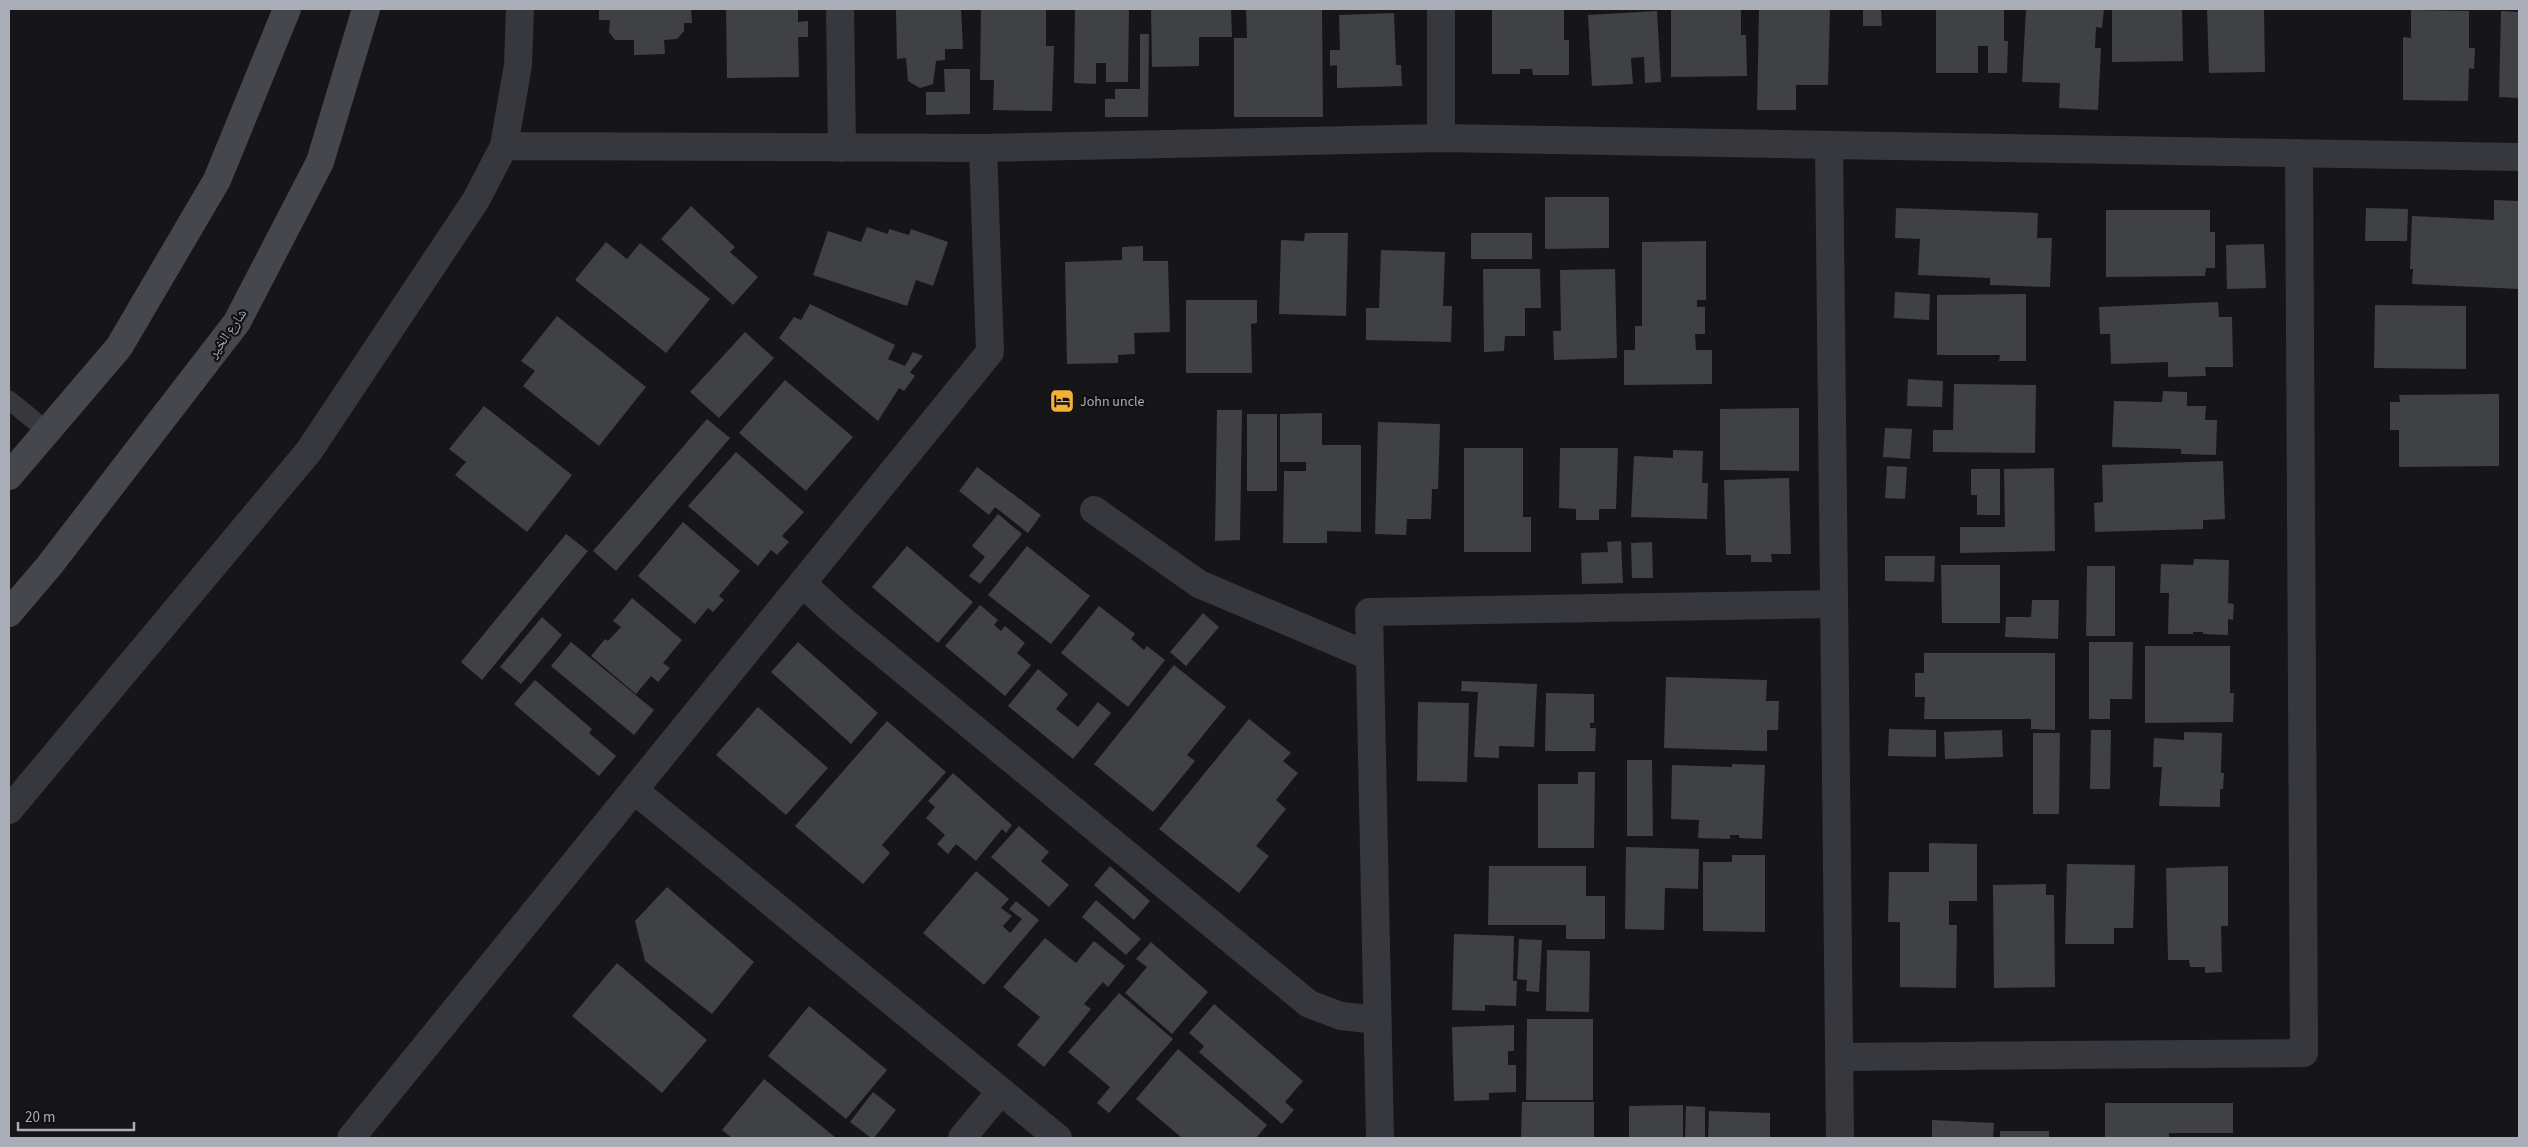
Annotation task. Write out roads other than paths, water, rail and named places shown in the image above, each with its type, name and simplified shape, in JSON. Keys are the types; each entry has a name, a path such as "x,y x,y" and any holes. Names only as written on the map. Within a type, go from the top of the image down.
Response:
{"main road":[{"path":"9,476 118,347 217,180 287,9"},
{"name":"شارع الخير","path":"9,613 50,566 237,322 320,162 366,9"}],"street":[{"path":"9,810 309,451 476,200 504,146 518,65 520,9"},
{"path":"840,9 842,148"},
{"path":"1441,9 1441,138"},
{"path":"504,146 983,148 1441,138 2519,157"},
{"path":"1829,145 1840,1138"},
{"path":"351,1138 990,352 983,148"},
{"path":"1839,1057 2304,1054 2299,154"},
{"path":"1094,510 1199,584 1370,656"},
{"path":"802,584 841,619 1309,1004 1341,1016 1377,1020"},
{"path":"1380,1138 1369,612 1834,604"},
{"path":"634,790 1058,1138"},
{"path":"962,1138 1001,1092"}],"lane":[{"path":"9,400 47,431"}],"place":[{"name":"John uncle","path":"1062,401"}]}
